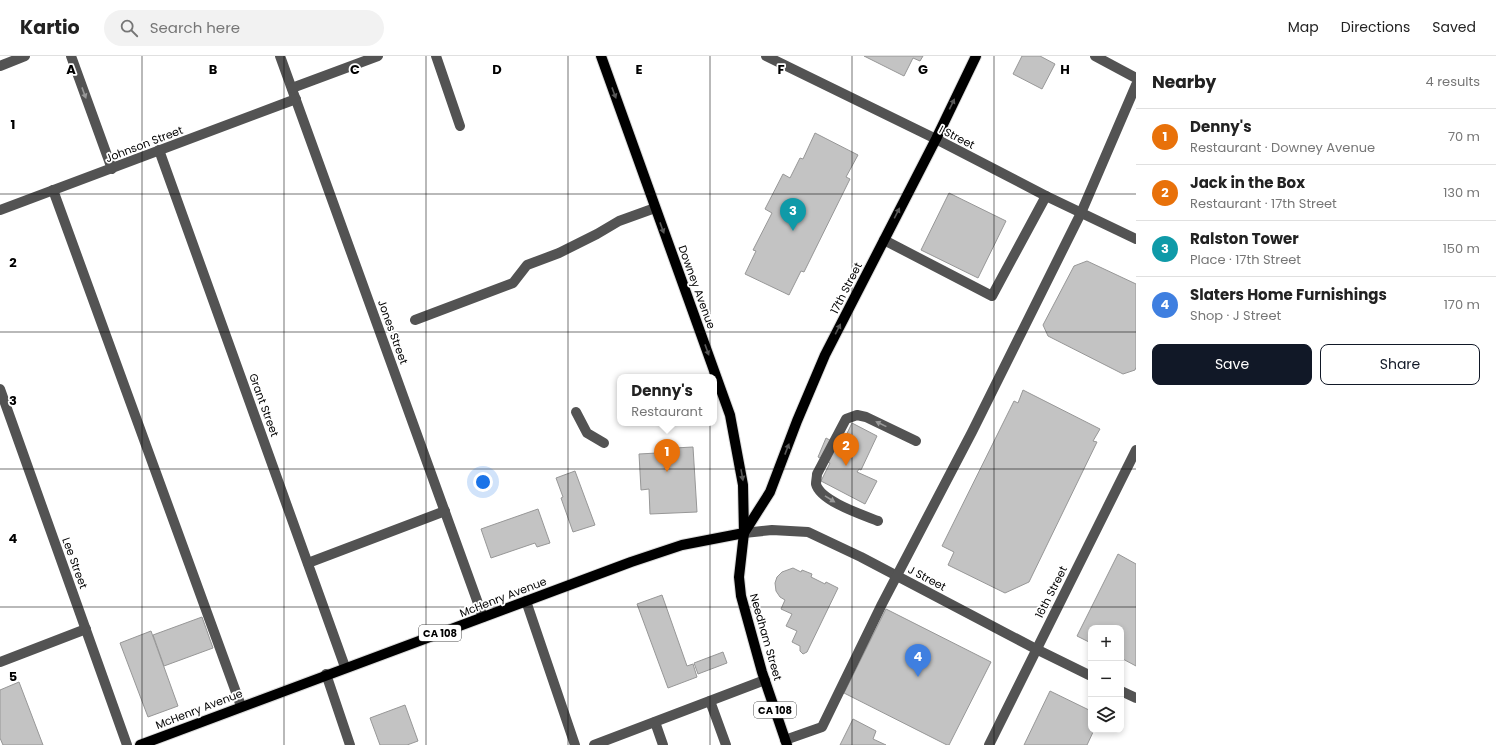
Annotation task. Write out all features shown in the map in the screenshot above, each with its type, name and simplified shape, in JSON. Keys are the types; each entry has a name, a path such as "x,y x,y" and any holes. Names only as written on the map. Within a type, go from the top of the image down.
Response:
{"main road":[{"name":"Downey Avenue","path":"600,56 715,374"},
{"name":"17th Street","path":"744,533 770,492 825,355 936,140 976,56"},
{"name":"Downey Avenue","path":"717,380 730,415 743,481 744,533"},
{"name":"McHenry Avenue","path":"140,745 326,674 631,562 682,545 744,533"},
{"name":"Needham Street","path":"744,533 739,577 741,596 765,680 786,742"}],"street":[{"path":"0,66 25,56"},
{"path":"71,56 112,169"},
{"name":"Jones Street","path":"280,56 483,617"},
{"path":"292,88 378,56"},
{"path":"436,56 460,126"},
{"name":"I Street","path":"766,56 1046,196 1136,239"},
{"path":"1095,56 1136,78"},
{"path":"786,742 822,727 882,604 972,432 1081,213 1136,85"},
{"name":"Johnson Street","path":"0,210 296,99"},
{"name":"Grant Street","path":"159,150 346,667"},
{"path":"53,190 241,706"},
{"path":"884,240 992,296 1046,196"},
{"path":"415,320 513,283 527,265 559,253 619,221 654,208"},
{"name":"Lee Street","path":"0,389 127,745"},
{"path":"576,412 587,433 604,443"},
{"path":"878,521 837,504 823,495 816,484 817,474 846,419 857,415 866,417 916,441"},
{"name":"16th Street","path":"988,745 1136,450"},
{"path":"308,562 445,511"},
{"name":"J Street","path":"744,533 772,530 808,532 861,557 1036,649 1088,675"},
{"path":"526,601 575,745"},
{"path":"0,662 86,629"},
{"path":"326,674 350,745"},
{"path":"594,745 765,680"},
{"path":"1124,692 1136,698"},
{"path":"710,701 726,745"},
{"path":"655,722 663,745"}],"building":[{"path":"864,56 923,56 920,61 913,58 904,76"},
{"path":"1022,56 1040,56 1055,64 1042,89 1013,74"},
{"path":"815,133 858,155 846,177 850,179 804,272 801,271 789,295 745,274 756,251 753,250 772,213 765,209 783,174 790,178 800,158 803,159"},
{"path":"949,193 1006,221 978,278 921,250"},
{"path":"1087,261 1136,284 1135,370 1123,374 1048,336 1043,325 1074,266"},
{"path":"1023,390 1100,429 1093,441 1097,442 1029,582 1005,593 948,565 954,552 942,546 1014,401 1018,403"},
{"path":"852,423 877,436 861,470 859,469 857,472 877,481 865,504 821,481 830,463 818,457 826,438 841,446"},
{"path":"693,447 697,512 650,514 649,489 641,490 639,454 657,453 656,449"},
{"path":"575,471 595,525 573,532 561,498 563,497 556,478"},
{"path":"538,509 550,543 537,547 535,543 491,558 481,529"},
{"path":"1118,554 1136,564 1136,666 1124,660 1124,625 1088,625 1088,642 1077,636"},
{"path":"793,568 801,572 802,570 812,574 811,577 825,584 826,582 838,588 807,652 803,654 800,651 800,646 792,642 797,631 786,626 792,614 781,609 785,600 780,597 776,591 775,583 777,577 782,572"},
{"path":"662,595 687,666 693,664 697,677 668,688 637,604"},
{"path":"886,609 991,662 949,745 844,693"},
{"path":"202,617 213,648 164,666 153,635"},
{"path":"151,631 178,706 148,717 120,643"},
{"path":"723,652 727,663 698,674 694,663"},
{"path":"19,682 43,745 3,745 0,738 0,690"},
{"path":"1050,691 1088,710 1088,733 1093,733 1087,745 1024,745"},
{"path":"405,705 418,741 407,745 380,745 370,718"},
{"path":"853,719 876,731 873,739 886,745 840,745"}],"place":[{"name":"Ralston Tower","path":"793,231"},
{"name":"Jack in the Box","path":"846,466"},
{"name":"Denny's","path":"667,472"},
{"name":"Slaters Home Furnishings","path":"918,677"}]}
